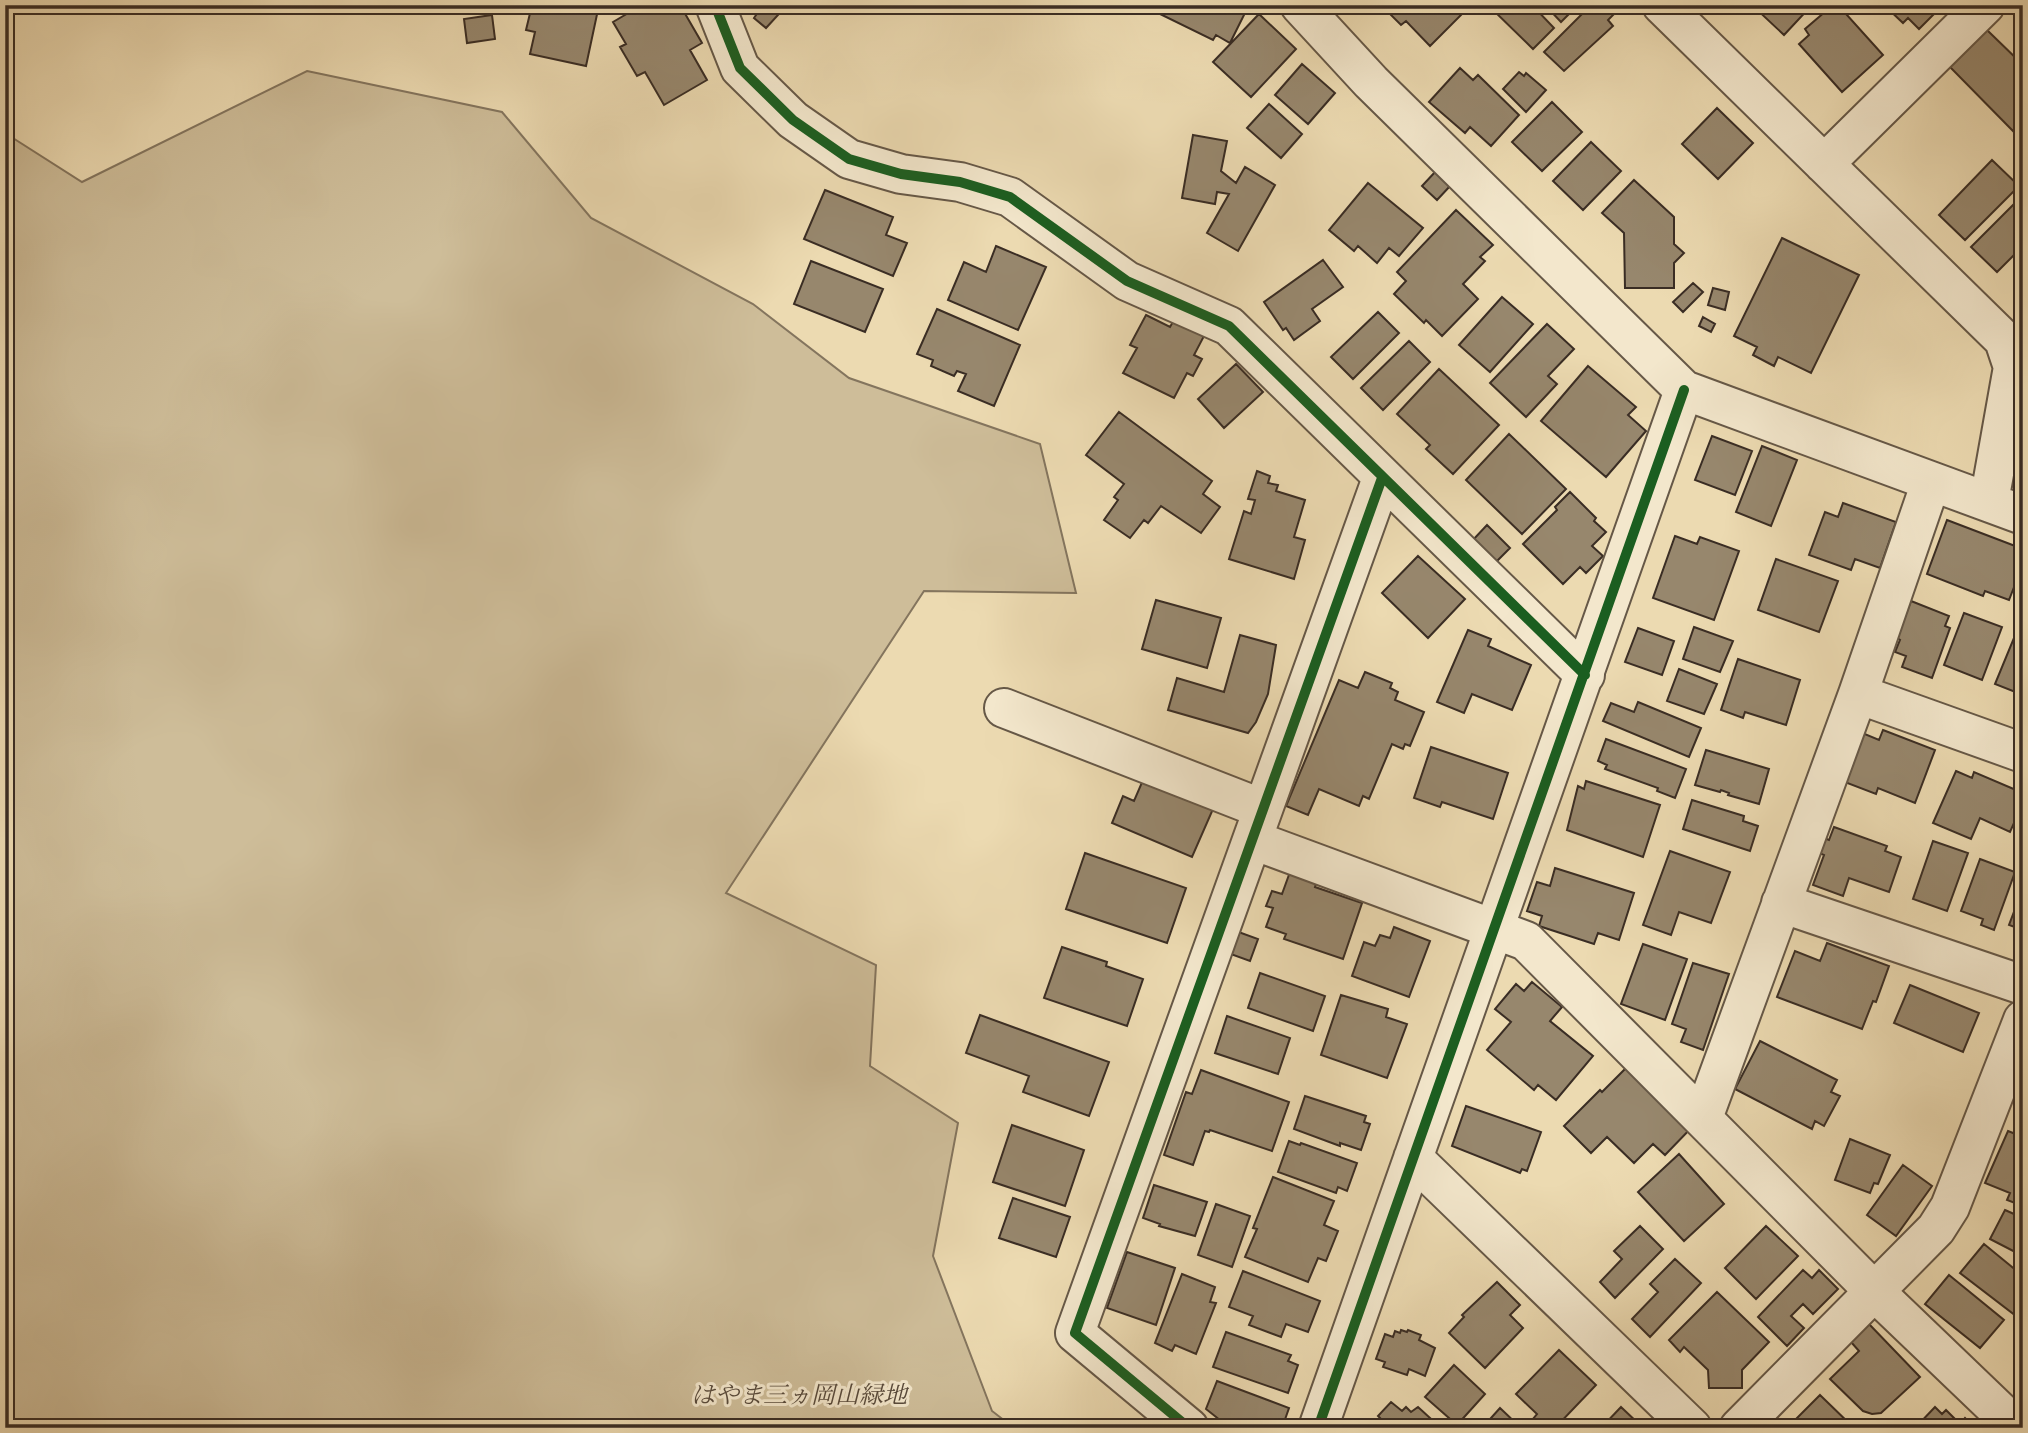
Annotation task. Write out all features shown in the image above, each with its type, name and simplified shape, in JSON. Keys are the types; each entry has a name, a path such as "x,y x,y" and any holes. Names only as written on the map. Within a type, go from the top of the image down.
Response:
{"street":[{"path":"715,5 740,68 793,120 849,159 901,174 960,182 1010,197 1126,281 1229,326 1584,675"},
{"path":"1300,5 1370,82 1684,390 2006,508 2012,367 2004,340 1662,5"},
{"path":"1824,164 1985,5"},
{"path":"1318,1428 1684,390"},
{"path":"1189,1428 1075,1333 1382,478"},
{"path":"1703,1118 1931,482"},
{"path":"1857,694 2023,753"},
{"path":"1004,708 1258,825 1526,941 1873,1290 2017,1428"},
{"path":"1781,903 2023,985"},
{"path":"1739,1428 1936,1229 1950,1207 2023,1020"},
{"path":"1413,1158 1692,1428"}],"green space":[{"name":"はやま三ヵ岡山緑地","path":"307,71 502,112 591,218 753,304 849,378 1040,444 1076,593 924,591 726,893 876,965 870,1066 958,1123 933,1256 992,1411 1014,1428 5,1428 5,133 82,182"}],"building":[{"path":"473,5 519,5 474,12"},
{"path":"532,5 599,5 586,66 530,54 535,32 526,30"},
{"path":"642,5 680,5 702,43 690,50 707,80 664,105 645,72 637,76 620,47 626,44 613,22"},
{"path":"763,5 778,15 766,28 754,18"},
{"path":"1164,5 1230,5 1245,13 1230,43 1216,35 1213,40 1160,14"},
{"path":"1381,5 1454,5 1462,14 1430,46 1406,21 1401,25"},
{"path":"1494,5 1532,5 1554,28 1533,49 1491,8"},
{"path":"1545,5 1578,5 1561,22"},
{"path":"1591,5 1617,5 1620,8 1608,20 1613,26 1564,71 1544,52"},
{"path":"1752,5 1812,5 1784,35"},
{"path":"1833,5 1838,5 1883,55 1842,92 1799,44 1809,35 1805,29"},
{"path":"1884,5 1943,5 1919,29 1908,18 1903,23"},
{"path":"1259,14 1296,49 1251,97 1213,62"},
{"path":"492,15 495,39 467,43 464,19"},
{"path":"1987,30 2023,65 2023,121 2013,131 1950,67"},
{"path":"1302,64 1335,93 1308,124 1275,95"},
{"path":"1460,68 1473,80 1478,75 1519,115 1491,146 1470,127 1465,133 1429,102"},
{"path":"1519,72 1524,76 1526,73 1546,90 1526,112 1503,89"},
{"path":"1552,102 1582,132 1542,171 1512,142"},
{"path":"1269,104 1302,134 1281,158 1247,128"},
{"path":"1717,108 1753,143 1718,179 1682,144"},
{"path":"1193,135 1227,141 1221,171 1236,183 1245,167 1275,185 1238,251 1207,233 1229,194 1217,192 1215,204 1182,198"},
{"path":"1591,142 1621,171 1583,210 1553,181"},
{"path":"1992,160 2019,186 1965,240 1939,215"},
{"path":"1436,171 1451,185 1437,200 1422,186"},
{"path":"1634,180 1674,217 1674,244 1684,253 1674,263 1674,288 1625,288 1624,233 1602,213"},
{"path":"1368,183 1423,228 1399,256 1389,248 1377,263 1358,246 1354,251 1329,230"},
{"path":"825,190 893,217 886,235 907,243 893,276 804,239"},
{"path":"2023,195 2023,246 1997,272 1971,247"},
{"path":"1456,210 1493,245 1480,257 1485,261 1463,284 1478,299 1442,336 1394,294 1406,281 1397,272"},
{"path":"1782,238 1859,275 1811,373 1778,357 1774,366 1753,355 1757,347 1734,336"},
{"path":"996,246 1046,267 1018,330 948,300 964,262 986,272"},
{"path":"1323,260 1343,287 1312,309 1320,321 1294,340 1286,328 1283,330 1264,302"},
{"path":"811,261 883,289 865,332 794,304"},
{"path":"1693,283 1703,292 1683,312 1673,302"},
{"path":"1713,288 1729,292 1725,310 1708,305"},
{"path":"1502,297 1533,324 1490,372 1459,345"},
{"path":"937,309 1020,345 994,406 958,391 966,374 957,371 954,376 931,366 933,360 917,354"},
{"path":"1378,312 1399,333 1353,379 1331,357"},
{"path":"1146,315 1170,327 1174,320 1204,336 1194,355 1202,359 1193,376 1187,373 1174,398 1123,373 1137,348 1130,345"},
{"path":"1703,317 1715,324 1711,332 1699,326"},
{"path":"1547,324 1574,349 1548,376 1557,384 1526,417 1490,383"},
{"path":"1409,341 1430,362 1383,410 1361,388"},
{"path":"1236,364 1263,392 1224,428 1198,399"},
{"path":"1588,366 1636,407 1628,415 1646,431 1606,477 1541,421"},
{"path":"1439,369 1499,425 1453,474 1426,449 1430,445 1397,414"},
{"path":"1119,412 1212,481 1203,494 1220,507 1201,533 1161,506 1148,523 1144,520 1130,538 1104,520 1118,500 1114,497 1124,484 1086,455"},
{"path":"1509,434 1566,489 1522,534 1466,480"},
{"path":"1712,436 1752,451 1735,495 1695,480"},
{"path":"1762,446 1797,460 1771,526 1736,512"},
{"path":"1257,471 1270,476 1268,483 1278,485 1276,491 1305,500 1294,537 1305,540 1294,579 1229,559 1244,511 1251,514 1255,500 1248,499"},
{"path":"1570,492 1606,532 1592,546 1603,556 1586,573 1580,567 1563,584 1523,544 1557,510 1555,507"},
{"path":"1843,503 1896,522 1880,568 1855,559 1851,570 1809,555 1825,512 1838,517"},
{"path":"1947,520 2023,549 2023,573 2021,578 2018,577 2009,600 1985,591 1983,596 1927,574"},
{"path":"1487,525 1510,548 1495,563 1472,541"},
{"path":"1675,536 1697,544 1700,537 1739,551 1714,620 1653,598"},
{"path":"1418,556 1465,599 1428,638 1382,593"},
{"path":"1776,559 1838,581 1819,632 1758,610"},
{"path":"1156,600 1221,618 1207,668 1142,649"},
{"path":"1911,601 1949,616 1945,626 1950,628 1932,678 1902,667 1906,656 1895,652 1900,640 1897,638"},
{"path":"1964,613 2002,627 1982,680 1944,665"},
{"path":"1694,627 1733,641 1720,672 1683,659"},
{"path":"1638,628 1674,641 1662,675 1625,662"},
{"path":"1468,630 1491,639 1488,646 1531,665 1512,710 1472,694 1464,713 1437,702"},
{"path":"2016,633 2023,636 2023,695 1995,684"},
{"path":"1240,635 1276,645 1268,694 1248,733 1168,710 1177,678 1224,692"},
{"path":"1738,659 1800,680 1786,725 1745,712 1743,718 1721,710"},
{"path":"1679,669 1717,684 1704,714 1667,701"},
{"path":"1365,672 1392,683 1390,688 1398,692 1395,700 1424,712 1410,746 1405,744 1403,749 1392,744 1369,799 1363,796 1359,806 1319,789 1308,815 1286,806 1339,680 1358,688"},
{"path":"1638,702 1701,728 1689,757 1603,721 1611,703 1634,712"},
{"path":"1883,730 1935,750 1915,803 1878,788 1876,794 1842,781 1860,732 1879,740"},
{"path":"1606,739 1686,769 1675,798 1657,791 1658,788 1605,769 1607,765 1598,761"},
{"path":"1431,747 1508,773 1493,819 1442,802 1440,807 1414,798"},
{"path":"1706,750 1769,769 1759,804 1728,795 1729,793 1721,790 1720,792 1695,785"},
{"path":"1956,771 1972,778 1974,772 2023,793 2023,803 2010,832 1980,818 1971,839 1933,823"},
{"path":"1143,780 1213,809 1192,857 1112,823 1123,796 1134,801"},
{"path":"1586,781 1660,805 1643,857 1567,830 1578,786 1584,789"},
{"path":"1692,800 1744,816 1743,821 1758,826 1750,851 1683,829"},
{"path":"1834,827 1887,846 1885,851 1901,857 1889,892 1849,878 1843,896 1813,885 1824,855 1819,853 1824,838 1829,840"},
{"path":"1933,841 1968,853 1947,911 1913,899"},
{"path":"1670,851 1730,872 1711,923 1679,912 1671,935 1643,925"},
{"path":"1085,853 1186,888 1167,943 1066,909"},
{"path":"1980,859 2015,872 1994,930 1981,925 1983,919 1961,911"},
{"path":"1555,868 1634,893 1619,940 1598,933 1594,944 1539,926 1542,916 1527,911 1537,882 1550,886"},
{"path":"1290,872 1317,881 1315,887 1362,903 1343,959 1284,939 1286,934 1266,927 1273,908 1266,906 1272,891 1282,894"},
{"path":"2023,888 2023,930 2009,925"},
{"path":"1394,927 1430,941 1409,997 1352,976 1364,942 1375,946 1380,935 1390,938"},
{"path":"1233,930 1258,939 1250,961 1225,952"},
{"path":"1827,943 1889,966 1876,1002 1873,1001 1862,1029 1777,997 1795,951 1820,961"},
{"path":"1643,944 1687,959 1665,1020 1621,1004"},
{"path":"1062,947 1107,962 1106,966 1143,979 1127,1026 1044,998"},
{"path":"1693,963 1729,974 1703,1050 1681,1042 1686,1029 1672,1024"},
{"path":"1260,973 1325,996 1313,1031 1248,1008"},
{"path":"1532,982 1562,1007 1550,1021 1593,1056 1556,1100 1538,1085 1534,1090 1487,1050 1511,1022 1495,1009 1516,984 1524,991"},
{"path":"1910,985 1979,1013 1963,1052 1894,1023"},
{"path":"1341,995 1388,1009 1386,1017 1407,1024 1387,1078 1321,1055"},
{"path":"980,1015 1109,1062 1089,1116 1023,1092 1029,1076 966,1053"},
{"path":"1227,1016 1290,1038 1278,1074 1215,1053"},
{"path":"1760,1041 1837,1080 1831,1092 1840,1096 1824,1126 1815,1121 1812,1129 1735,1089"},
{"path":"1632,1062 1695,1124 1665,1155 1653,1144 1634,1163 1607,1137 1591,1153 1564,1126"},
{"path":"1201,1070 1289,1102 1272,1151 1210,1130 1205,1131 1193,1165 1164,1155 1186,1092 1192,1094"},
{"path":"1305,1096 1366,1116 1364,1122 1370,1124 1361,1150 1340,1143 1340,1146 1294,1129"},
{"path":"1466,1106 1541,1132 1527,1171 1522,1169 1520,1173 1452,1146"},
{"path":"1012,1125 1084,1150 1065,1206 993,1182"},
{"path":"2008,1131 2023,1137 2023,1206 2007,1200 2010,1193 1985,1183"},
{"path":"1850,1139 1890,1155 1878,1184 1874,1183 1870,1193 1835,1180"},
{"path":"1289,1141 1357,1163 1347,1191 1338,1187 1336,1193 1278,1172"},
{"path":"1679,1154 1724,1204 1684,1241 1638,1192"},
{"path":"1903,1165 1932,1186 1896,1236 1867,1215"},
{"path":"1273,1177 1334,1201 1324,1225 1338,1231 1326,1261 1318,1258 1308,1282 1245,1257"},
{"path":"1154,1185 1207,1202 1195,1236 1159,1226 1160,1224 1143,1218"},
{"path":"1013,1198 1070,1217 1056,1257 999,1238"},
{"path":"1216,1204 1250,1216 1232,1267 1198,1255"},
{"path":"2005,1210 2023,1218 2023,1256 1990,1239"},
{"path":"1640,1226 1663,1249 1615,1298 1600,1282 1622,1259 1614,1251"},
{"path":"1766,1226 1798,1256 1756,1299 1725,1268"},
{"path":"1984,1244 2023,1276 2023,1315 2020,1319 1960,1273"},
{"path":"1127,1252 1175,1268 1156,1325 1107,1308"},
{"path":"1675,1259 1701,1283 1650,1337 1632,1319 1658,1292 1650,1284"},
{"path":"1803,1270 1812,1278 1819,1270 1838,1289 1813,1314 1803,1304 1791,1316 1804,1328 1787,1346 1758,1317"},
{"path":"1243,1271 1320,1301 1308,1332 1286,1324 1281,1337 1249,1325 1253,1316 1229,1307"},
{"path":"1182,1274 1215,1287 1210,1302 1216,1303 1196,1354 1175,1345 1172,1351 1155,1343"},
{"path":"1949,1275 2004,1320 1980,1348 1925,1304"},
{"path":"1497,1282 1520,1305 1510,1315 1523,1328 1485,1368 1449,1333 1464,1317 1462,1315"},
{"path":"1717,1292 1769,1342 1742,1370 1742,1388 1709,1388 1708,1370 1684,1347 1680,1352 1669,1340"},
{"path":"1869,1324 1920,1377 1881,1413 1872,1414 1863,1411 1830,1379 1859,1351 1851,1342"},
{"path":"1401,1330 1421,1335 1419,1340 1435,1348 1425,1376 1409,1369 1407,1375 1383,1367 1385,1362 1376,1359 1385,1334 1393,1337 1395,1331 1400,1333"},
{"path":"1226,1332 1291,1355 1288,1361 1298,1365 1288,1393 1213,1367"},
{"path":"1559,1350 1596,1385 1555,1428 1543,1428 1533,1419 1537,1414 1516,1394"},
{"path":"1454,1365 1485,1394 1457,1425 1425,1397"},
{"path":"1217,1381 1289,1408 1282,1428 1253,1428 1240,1423 1230,1428 1206,1409"},
{"path":"1820,1395 1854,1428 1788,1427"},
{"path":"1391,1402 1402,1411 1406,1407 1411,1412 1418,1407 1441,1428 1390,1428 1378,1416"},
{"path":"1621,1407 1640,1425 1644,1421 1652,1428 1601,1428"},
{"path":"1935,1407 1942,1414 1946,1410 1960,1424 1965,1418 1975,1428 1915,1428"},
{"path":"1500,1408 1521,1428 1482,1428"}],"cycle path":[{"path":"715,5 740,68 793,120 849,159 901,174 960,182 1010,197 1127,281 1229,326 1585,675"},
{"path":"1318,1428 1684,390"},
{"path":"1189,1428 1075,1333 1382,478"}]}
